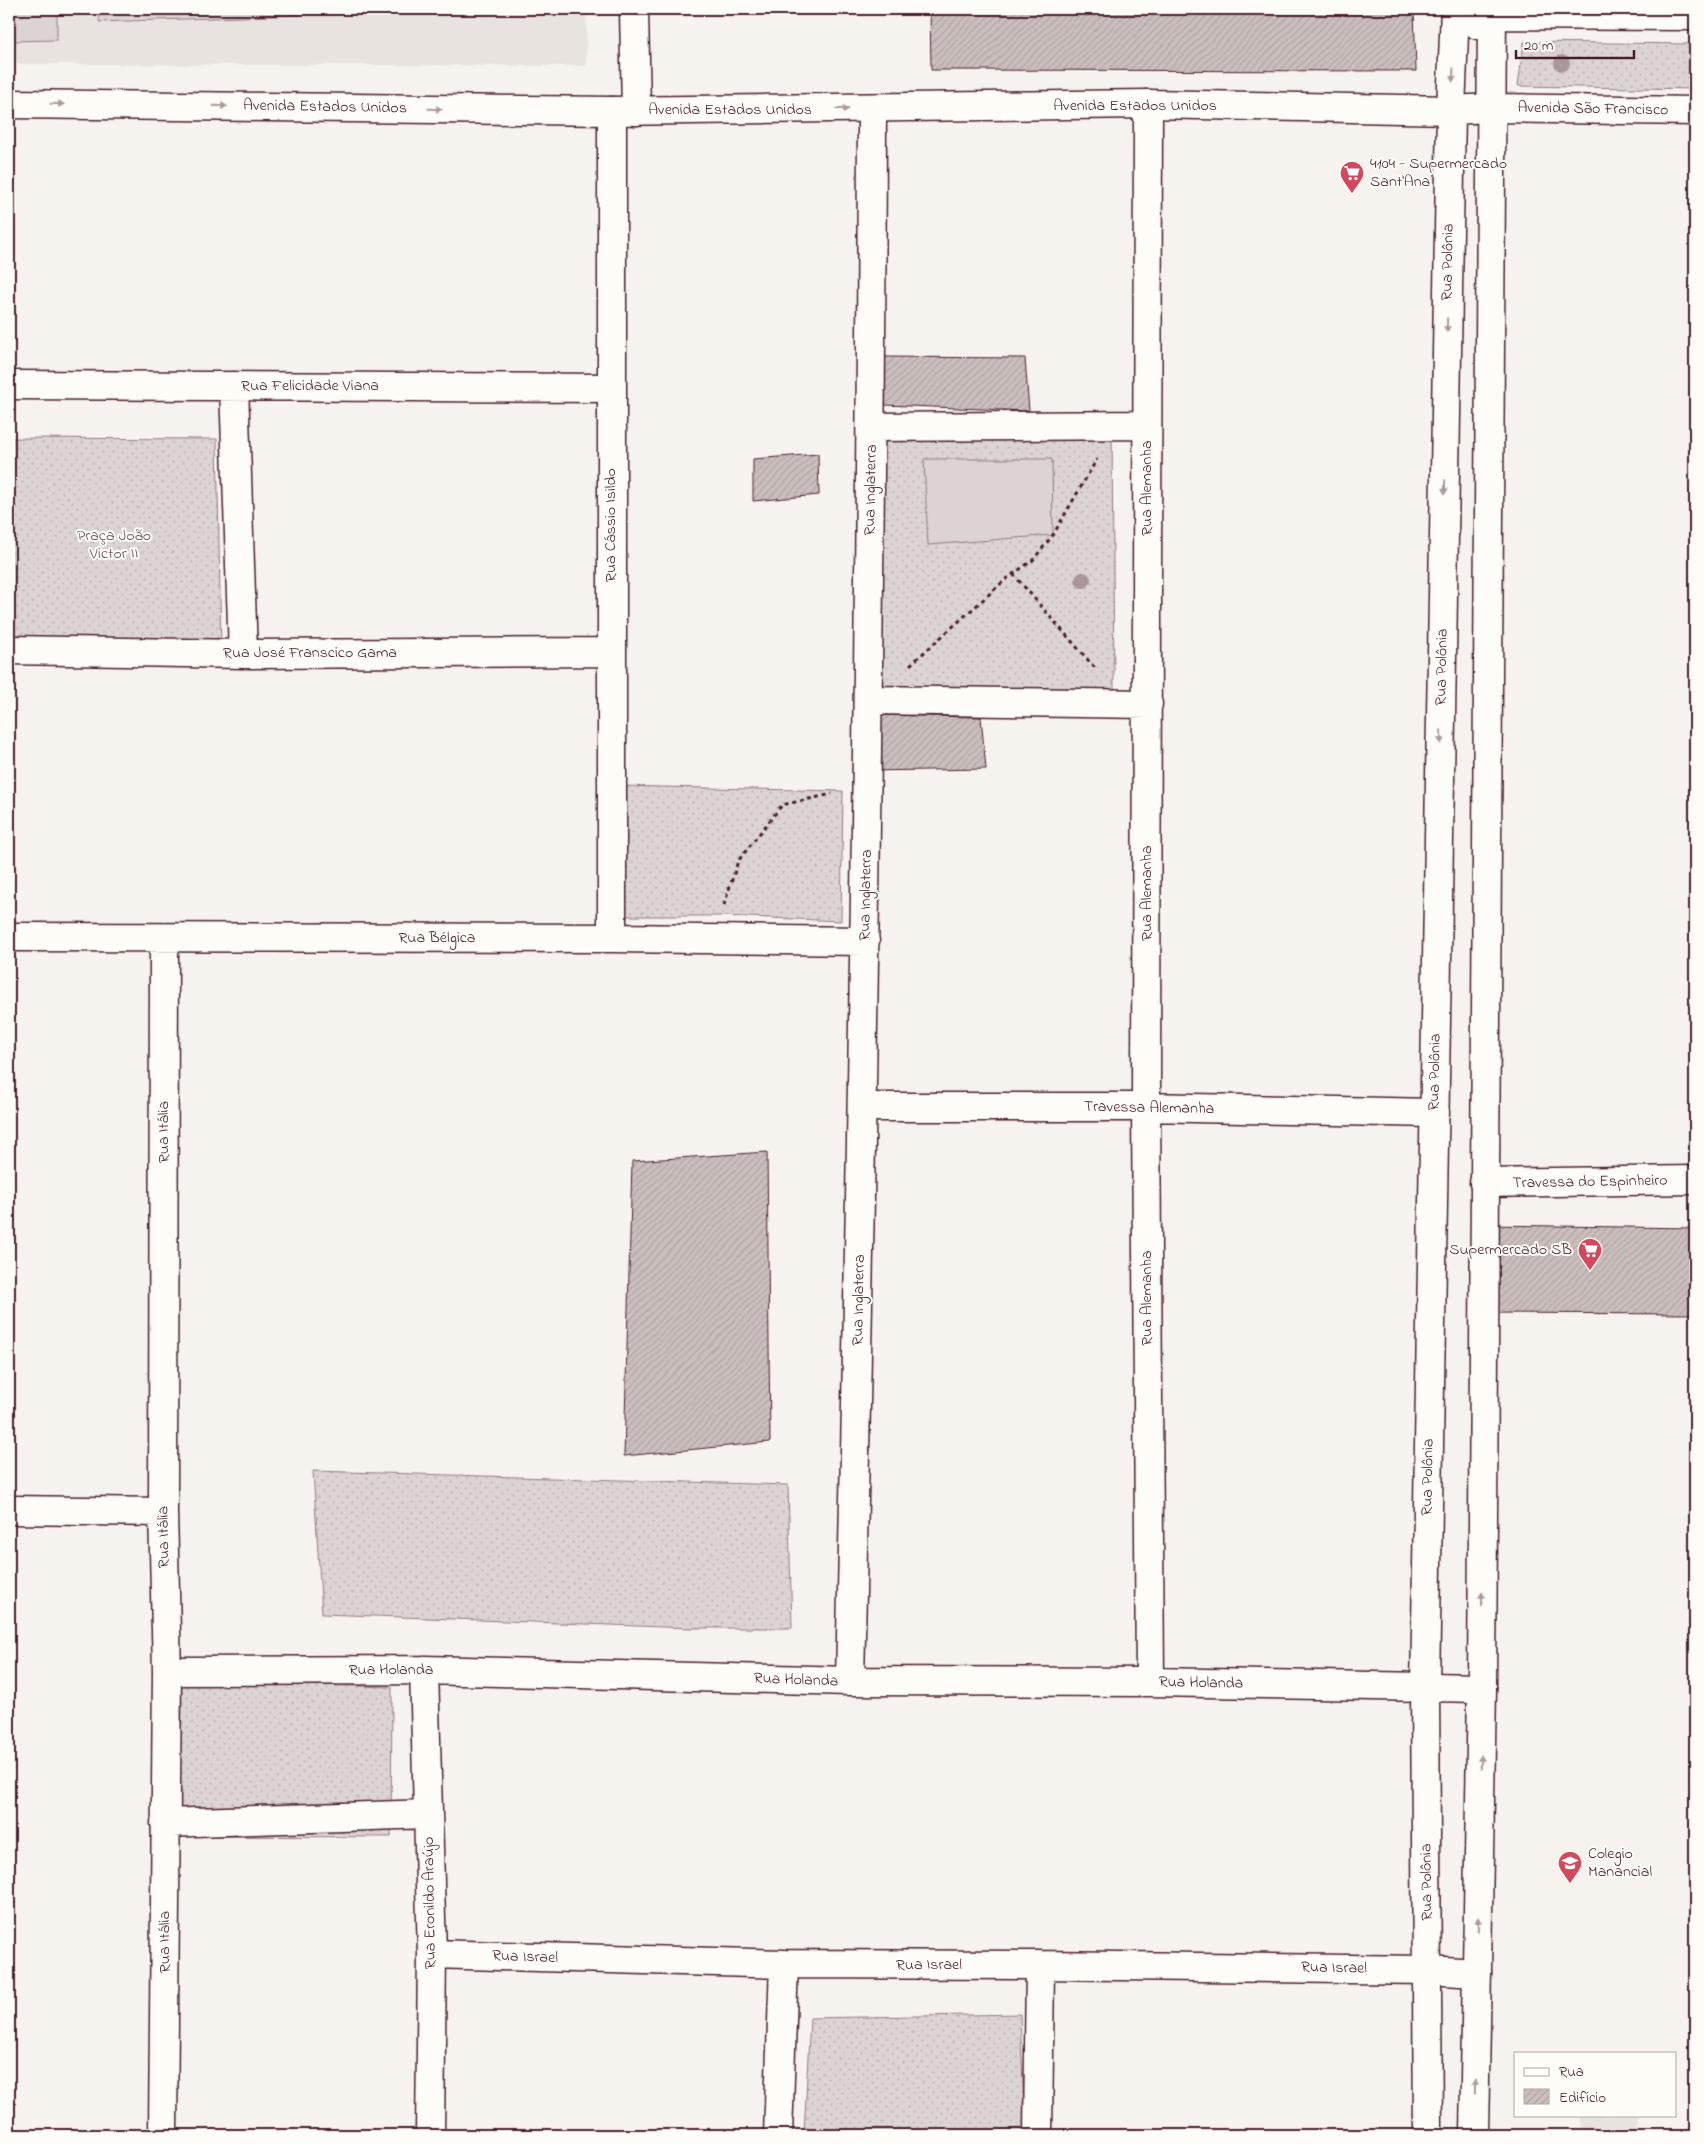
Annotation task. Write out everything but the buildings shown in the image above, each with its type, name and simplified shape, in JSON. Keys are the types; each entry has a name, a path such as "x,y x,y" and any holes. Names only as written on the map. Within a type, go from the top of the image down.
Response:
{"street":[{"name":"Rua Cássio Isildo","path":"612,938 612,388 624,111 634,9"},
{"name":"Rua Polônia","path":"1428,2135 1425,1688 1451,110 1455,9"},
{"path":"1474,2135 1482,1688 1492,12"},
{"path":"1455,41 1492,12 1681,14"},
{"name":"Avenida Estados Unidos","path":"9,104 624,111 1148,104 1451,110 1491,108"},
{"name":"Rua Alemanha","path":"1148,104 1146,1107 1150,1682"},
{"name":"Avenida São Francisco","path":"1491,108 1695,111"},
{"name":"Rua Inglaterra","path":"850,1681 864,1107 869,700 872,109"},
{"name":"Rua Felicidade Viana","path":"9,385 612,388"},
{"path":"234,386 243,654"},
{"path":"871,426 1146,425"},
{"name":"Rua José Franscico Gama","path":"9,650 243,654 611,652"},
{"path":"869,700 1148,704"},
{"name":"Rua Bélgica","path":"9,937 612,938 865,941"},
{"name":"Rua Itália","path":"163,2135 167,1671 163,1512 164,938"},
{"name":"Travessa Alemanha","path":"864,1107 1146,1107 1434,1113"},
{"name":"Travessa do Espinheiro","path":"1484,1184 1695,1180"},
{"path":"9,1510 163,1512"},
{"name":"Rua Holanda","path":"167,1671 424,1670 850,1681 1150,1682 1482,1688"},
{"name":"Rua Eronildo Araújo","path":"424,1670 432,1954 430,2135"},
{"path":"166,1824 428,1814"},
{"name":"Rua Israel","path":"432,1954 784,1964 1040,1964 1428,1970 1477,1973"},
{"path":"778,2135 784,1964"},
{"path":"1038,2135 1040,1964"}],"path":[{"path":"904,670 1013,574 1033,560 1052,535 1112,434 1113,425"},
{"path":"1013,574 1097,670"},
{"path":"722,940 724,902 738,860 782,805 843,791 867,790"}],"shaded area":[{"path":"9,9 587,9 586,66 9,64"},
{"path":"1580,2116 1638,2116 1637,2135 1580,2135"}],"green space":[{"path":"9,9 57,9 57,40 9,41"},
{"path":"100,9 301,9 300,15 99,22"},
{"path":"1524,42 1695,44 1695,89 1518,86"},
{"path":"881,433 1112,434 1114,691 876,695"},
{"name":"Praça João Victor II","path":"9,438 217,439 221,648 9,653"},
{"path":"924,459 1052,459 1053,535 928,545"},
{"path":"619,786 843,791 841,921 723,916 618,916"},
{"path":"313,1471 788,1485 792,1628 689,1628 322,1614"},
{"path":"175,1681 392,1687 391,1837 169,1836"},
{"path":"1020,2014 1025,2135 804,2135 810,2018"}],"place":[{"name":"4104 - Supermercado Sant'Ana","path":"1352,194"},
{"name":"Supermercado SB","path":"1590,1271"},
{"name":"Colegio Manancial","path":"1570,1884"}]}
